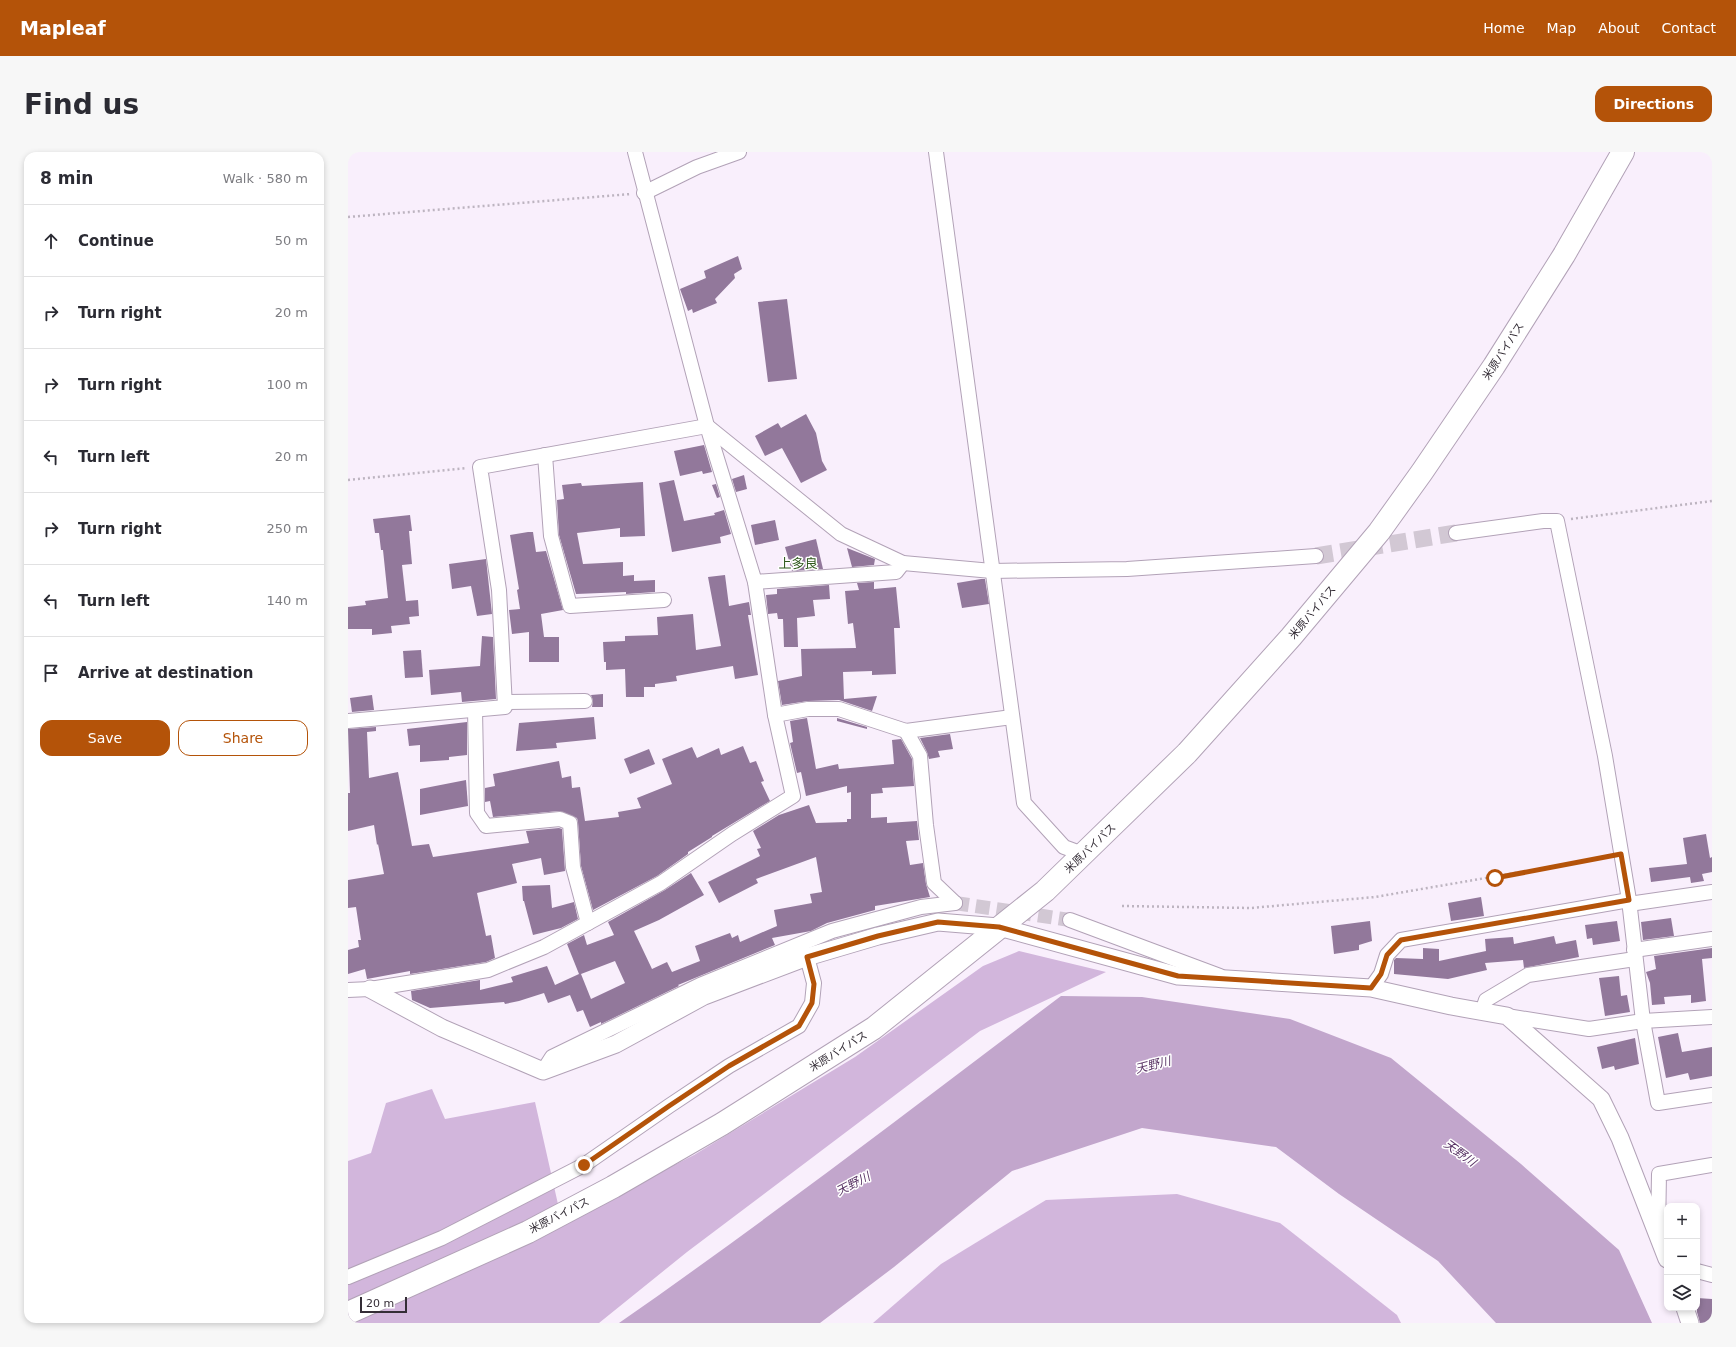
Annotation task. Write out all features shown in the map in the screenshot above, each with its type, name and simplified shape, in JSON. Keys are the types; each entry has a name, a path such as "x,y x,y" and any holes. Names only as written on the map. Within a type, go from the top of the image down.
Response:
{"highway":[{"name":"米原バイパス","path":"348,1313 528,1232 613,1187 722,1124 874,1028 1045,891 1187,753 1291,637 1379,532 1494,366 1564,255 1623,152"}],"street":[{"path":"348,990 370,989 488,970 544,947 661,883 732,834 793,796 775,715 755,582 707,426 644,193 635,152"},
{"path":"644,193 697,167 739,152"},
{"path":"936,152 1024,803 1064,847 1083,854"},
{"path":"348,721 506,707 499,590 480,467 707,426 841,534 903,563 992,570 1127,570 1316,556"},
{"path":"545,455 551,536 570,606 664,600"},
{"path":"1456,533 1542,521 1557,521 1605,756 1629,902 1634,955 1643,1021 1658,1103 1712,1095"},
{"path":"755,582 896,572 903,563"},
{"path":"505,702 585,701"},
{"path":"775,715 808,709 839,709 906,731 1012,717"},
{"path":"475,710 478,813 486,826 560,819 570,823 573,867 588,923"},
{"path":"543,1071 552,1057 566,1050 700,985 817,937 832,931 921,907 955,903 934,883 926,825 920,756 906,731"},
{"path":"1371,988 1381,974 1387,955 1401,940 1629,902 1712,892"},
{"path":"1070,920 1230,979"},
{"path":"370,989 442,1028 543,1071 616,1044 704,996 807,957 878,936 938,922 999,927 1178,976 1371,988 1482,1012 1589,1029 1643,1021 1712,1017"},
{"path":"1482,1012 1486,1000 1528,975 1712,939"},
{"path":"348,1278 442,1238 584,1165 729,1066 799,1026 812,1003 814,984 807,957"},
{"path":"1507,1016 1601,1098 1620,1138 1664,1251"},
{"path":"1658,1236 1659,1174 1712,1165"},
{"path":"1700,1271 1712,1275"},
{"path":"1686,1311 1690,1323"}],"path":[{"path":"348,218 644,193"},
{"path":"348,480 480,467"},
{"path":"1557,521 1712,501"},
{"path":"1122,906 1251,908 1375,897 1621,854"}],"shaded area":[{"path":"1019,951 1106,972 980,1031 687,1252 599,1323 348,1323 348,1161 371,1153 386,1103 432,1089 445,1119 535,1102 562,1222 694,1155 855,1057 983,966"},
{"path":"1177,1194 1280,1223 1397,1315 1401,1323 873,1323 941,1264 1046,1200"}],"water":[{"name":"天野川","path":"1061,996 1142,997 1290,1019 1391,1058 1521,1164 1619,1250 1652,1323 1496,1323 1438,1261 1339,1194 1276,1147 1142,1128 1012,1171 894,1267 820,1323 619,1323 787,1202"}],"building":[{"path":"738,256 742,269 734,274 735,278 715,299 717,303 693,313 692,309 688,311 680,289 706,278 704,271"},
{"path":"787,299 797,379 768,382 758,302"},
{"path":"806,414 816,433 822,461 827,470 801,483 782,448 765,456 755,436 778,423 781,428"},
{"path":"704,445 712,472 703,474 702,471 680,476 674,451"},
{"path":"744,475 747,489 736,492 732,479"},
{"path":"674,480 684,521 715,515 714,513 724,510 731,534 720,537 721,543 672,552 659,483"},
{"path":"643,482 645,536 620,537 620,528 577,533 583,564 623,562 623,576 634,575 634,581 655,580 655,592 626,594 626,592 576,594 559,535 557,500 564,499 562,485 581,483 582,486"},
{"path":"716,484 720,497 717,498 712,485"},
{"path":"410,515 412,531 409,531 412,564 402,565 406,601 418,600 419,616 409,617 410,624 391,626 392,633 372,635 372,629 348,629 348,607 366,605 365,601 388,598 383,550 381,550 379,533 375,533 373,519"},
{"path":"775,520 779,540 755,545 751,525"},
{"path":"533,532 536,552 546,551 563,610 541,614 544,637 559,637 559,662 529,662 529,632 512,634 509,610 520,609 517,590 519,589 510,535"},
{"path":"816,539 823,569 792,571 785,547"},
{"path":"847,548 875,559 874,565 852,567"},
{"path":"486,559 492,614 477,616 471,586 452,589 449,564"},
{"path":"725,575 729,606 749,602 751,615 748,615 758,675 735,679 733,666 676,676 677,681 655,684 655,687 644,687 644,697 626,697 625,669 606,670 603,642 625,641 625,636 658,635 657,617 693,614 696,650 721,646 708,577"},
{"path":"985,579 989,604 962,608 957,583"},
{"path":"874,582 874,589 896,587 900,628 894,628 896,674 872,675 872,671 843,672 844,699 877,696 872,711 839,700 808,701 782,705 778,681 802,676 801,649 856,648 853,623 848,624 845,591 859,590 857,583"},
{"path":"829,585 830,599 813,600 815,616 797,618 798,647 784,647 783,619 778,619 777,613 768,614 766,595 777,594 777,589"},
{"path":"482,636 493,637 496,699 462,702 461,692 431,695 429,670 480,666"},
{"path":"421,650 423,677 405,678 403,651"},
{"path":"603,694 603,707 592,707 593,701 591,695"},
{"path":"372,695 374,710 352,712 350,698"},
{"path":"594,717 596,739 556,743 557,748 516,751 519,723"},
{"path":"807,718 816,769 838,764 839,769 894,764 892,740 901,739 912,759 914,786 882,788 883,793 871,794 871,818 887,817 887,823 917,821 919,840 906,841 910,865 923,863 926,884 930,897 875,906 875,910 827,923 811,931 772,938 775,945 678,985 679,986 601,1024 601,1022 590,1027 583,1010 577,1012 570,995 548,1003 544,993 505,1004 504,1002 430,1008 412,1000 411,991 480,980 480,990 513,982 511,977 547,966 555,985 579,974 567,944 584,935 587,945 614,935 608,922 665,890 691,873 704,895 659,920 634,931 652,969 667,962 672,972 700,961 695,946 730,933 732,938 738,935 740,942 777,926 774,910 812,903 810,894 822,892 816,857 756,879 758,883 719,903 708,882 760,856 757,849 761,848 753,831 779,815 809,805 816,823 847,822 847,819 851,819 851,792 847,793 847,786 806,796 801,772 797,773 790,743 793,742 790,721","holes":["615,961 625,983 591,999 581,974"]},
{"path":"837,718 867,727 867,729 837,721"},
{"path":"467,722 467,755 449,757 449,760 420,762 420,745 409,746 407,729"},
{"path":"376,727 376,731 367,732 369,778 398,772 412,846 429,844 433,857 529,843 526,831 562,829 565,871 544,875 541,858 512,864 517,883 477,893 486,936 491,935 495,958 486,962 410,974 410,971 367,979 365,969 348,974 348,950 359,947 358,940 361,940 356,907 348,908 348,880 384,874 374,825 348,831 348,793 350,793 348,729"},
{"path":"950,734 953,749 938,751 940,757 929,759 920,738"},
{"path":"743,746 750,763 756,761 764,781 761,782 770,801 712,836 657,876 593,910 581,866 577,818 559,811 493,817 490,801 485,802 485,788 495,786 493,774 559,761 562,778 571,776 572,788 580,787 585,821 619,817 618,812 641,808 637,798 672,784 662,759 692,747 697,758 719,748 721,755"},
{"path":"649,749 655,764 630,774 624,759"},
{"path":"466,780 468,806 420,815 420,789"},
{"path":"1706,834 1710,858 1712,857 1712,872 1702,874 1704,881 1691,883 1690,877 1651,882 1649,868 1687,864 1683,838"},
{"path":"550,885 552,908 574,902 578,919 561,928 533,935 523,901 522,886"},
{"path":"1481,897 1484,916 1451,921 1448,903"},
{"path":"1671,918 1674,936 1643,940 1641,922"},
{"path":"1370,921 1372,941 1359,945 1359,950 1334,954 1331,926"},
{"path":"1617,921 1620,941 1593,945 1592,938 1587,939 1585,925"},
{"path":"1554,936 1556,944 1576,940 1579,957 1524,968 1523,960 1485,963 1487,970 1448,979 1394,974 1394,960 1396,958 1423,959 1423,948 1439,949 1439,961 1486,951 1485,939 1513,937 1514,944"},
{"path":"1712,948 1712,958 1702,959 1706,1001 1691,1003 1691,995 1664,997 1665,1004 1652,1005 1650,983 1646,972 1656,969 1654,956"},
{"path":"1619,976 1621,996 1627,995 1630,1012 1605,1016 1599,978"},
{"path":"1678,1033 1682,1052 1712,1047 1712,1076 1690,1080 1688,1073 1666,1078 1658,1037"},
{"path":"1635,1038 1639,1064 1615,1070 1614,1066 1602,1069 1597,1047"},
{"path":"1700,1298 1712,1299 1712,1323 1700,1323 1697,1312 1700,1311"}],"tunnel":[{"path":"1316,556 1456,533"},
{"path":"955,903 1070,920"}],"district":[{"name":"上多良","path":"798,563"}],"route":[{"path":"584,1165 729,1066 799,1026 812,1003 814,984 807,957 878,936 938,922 999,927 1178,976 1371,988 1381,974 1387,955 1401,940 1629,900 1621,854 1495,878"}]}
